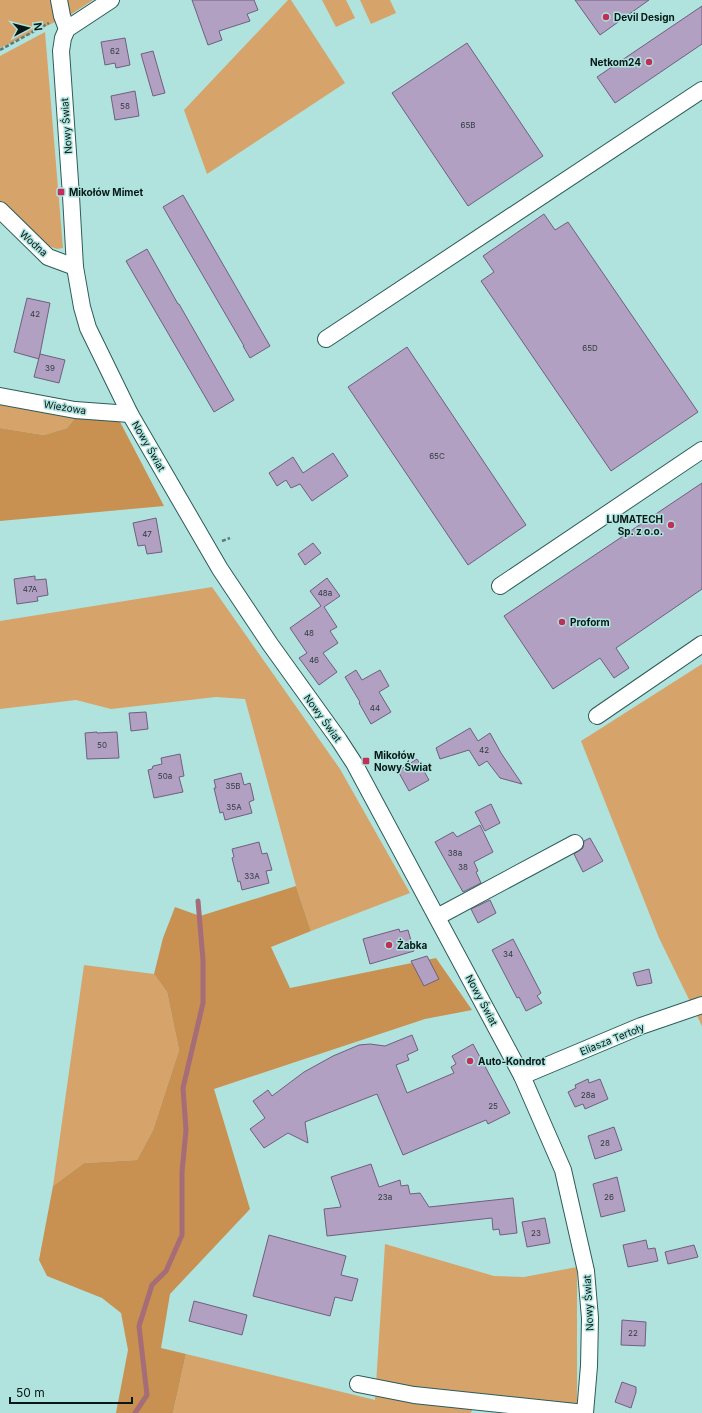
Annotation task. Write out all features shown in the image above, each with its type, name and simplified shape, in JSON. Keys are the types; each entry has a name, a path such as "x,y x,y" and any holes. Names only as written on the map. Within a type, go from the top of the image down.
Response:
{"street":[{"name":"Nowy Świat","path":"59,0 65,23 61,51 75,266 82,307 88,328 130,414 220,569 270,644 354,763 522,1076 563,1170 586,1272 590,1318 589,1366 585,1413"},
{"path":"65,23 111,0"},
{"path":"326,339 702,90"},
{"name":"Wodna","path":"0,210 48,257 75,266"},
{"name":"Wieżowa","path":"0,396 75,410 130,414"},
{"path":"500,586 702,450"},
{"path":"597,716 702,644"},
{"path":"437,917 575,843"},
{"name":"Eliasza Tertoły","path":"522,1076 641,1026 702,1005"},
{"path":"358,1384 414,1395 585,1413"}],"path":[{"path":"0,50 65,23"}],"shaded area":[{"path":"0,0 93,0 70,15 0,48"},
{"path":"288,0 291,0 345,83 207,174 184,110"},
{"path":"322,0 346,0 355,18 336,27"},
{"path":"360,0 390,0 396,13 371,24"},
{"path":"45,32 63,248 57,249 46,245 0,205 0,56"},
{"path":"0,404 75,418 67,428 44,435 0,428"},
{"path":"75,418 119,420 164,506 0,521 0,428 44,435 67,428"},
{"path":"212,587 340,769 410,893 311,931 296,886 245,699 216,697 111,709 76,700 0,709 0,621"},
{"path":"702,664 702,1026 659,938 581,741"},
{"path":"296,886 311,931 271,947 290,988 436,958 472,1010 425,1019 214,1089 250,1209 170,1294 161,1348 186,1354 173,1413 116,1413 128,1350 121,1313 102,1298 47,1276 39,1260 53,1186 84,1163 137,1160 153,1130 179,1050 167,992 154,974 163,938 175,907 200,916"},
{"path":"84,965 154,974 167,992 179,1050 153,1130 137,1160 84,1163 53,1186"},
{"path":"385,1244 494,1276 524,1277 577,1267 577,1413 475,1403 471,1413 173,1413 186,1354 375,1400"}],"building":[{"path":"192,0 254,0 258,10 247,14 250,21 219,31 222,40 208,45"},
{"name":"Devil Design","path":"575,0 649,0 600,35"},
{"path":"702,6 702,44 615,103 597,77"},
{"path":"125,38 130,65 116,68 115,63 105,65 101,42"},
{"path":"467,43 543,156 468,206 392,93"},
{"path":"153,51 165,93 153,96 141,54"},
{"path":"135,91 139,116 115,120 111,96"},
{"path":"183,195 270,346 250,358 163,207"},
{"path":"544,214 555,230 568,222 698,412 611,471 481,281 494,272 483,256"},
{"path":"147,249 234,400 214,412 126,261"},
{"path":"27,298 50,303 39,359 14,352"},
{"path":"407,347 526,525 468,565 348,387"},
{"path":"40,354 65,360 59,383 34,377"},
{"path":"333,453 348,476 312,501 300,484 291,488 286,480 277,486 269,473 293,457 303,473"},
{"path":"702,483 702,589 616,648 629,668 614,678 600,658 553,689 504,616"},
{"path":"156,518 162,552 147,554 145,545 138,546 133,523"},
{"path":"313,543 321,553 305,565 298,554"},
{"path":"35,576 35,580 46,579 48,595 37,597 38,601 17,604 14,579"},
{"path":"327,578 340,596 324,607 337,627 330,631 338,643 323,653 337,672 319,685 299,658 307,653 290,628 321,606 310,591"},
{"path":"356,670 362,680 380,670 389,686 379,692 391,712 371,724 345,677"},
{"path":"146,712 148,729 131,731 129,713"},
{"path":"470,728 478,741 490,733 501,753 522,784 500,778 487,761 479,766 469,750 440,759 436,748"},
{"path":"117,732 119,758 87,759 85,733"},
{"path":"180,754 184,776 179,777 183,792 154,798 148,770 152,769 153,766 162,764 161,758"},
{"path":"417,759 429,780 409,791 398,771"},
{"path":"241,773 244,785 250,783 254,800 249,802 252,813 225,820 223,812 220,813 214,788 216,788 214,780"},
{"path":"491,804 500,823 485,831 475,812"},
{"path":"480,825 493,852 474,862 478,871 476,872 481,883 463,892 435,842 453,832 457,837"},
{"path":"590,838 603,861 583,872 574,854 583,848 584,841"},
{"path":"259,842 262,854 267,853 272,870 266,871 269,883 242,890 240,881 238,882 232,858 234,857 232,849"},
{"path":"490,900 496,913 478,923 471,909"},
{"path":"399,929 400,932 408,930 414,951 370,964 363,939"},
{"path":"513,939 541,993 537,996 542,1003 526,1011 519,997 517,998 492,950"},
{"path":"427,956 439,979 424,986 411,961"},
{"path":"649,969 652,983 637,986 633,973"},
{"path":"412,1035 418,1050 407,1055 409,1060 396,1065 407,1093 454,1073 451,1067 456,1064 452,1056 473,1044 510,1113 488,1124 486,1120 403,1155 377,1094 305,1122 308,1143 288,1133 264,1148 250,1129 265,1118 253,1101 268,1090 272,1096 304,1072 333,1056 359,1045 370,1044 385,1046"},
{"path":"588,1079 589,1083 600,1079 608,1099 585,1109 583,1104 575,1107 568,1092 576,1088 575,1085"},
{"path":"614,1127 622,1150 595,1159 588,1136"},
{"path":"371,1164 379,1187 400,1180 401,1186 408,1185 410,1194 420,1193 429,1207 513,1198 517,1233 500,1235 499,1229 493,1230 492,1218 327,1236 324,1209 341,1207 331,1177"},
{"path":"617,1177 625,1211 601,1217 593,1184"},
{"path":"545,1218 550,1243 527,1247 522,1222"},
{"path":"269,1235 346,1256 341,1275 358,1279 352,1301 335,1297 330,1316 253,1296"},
{"path":"646,1240 648,1249 655,1248 658,1261 628,1267 623,1245"},
{"path":"694,1245 698,1257 668,1264 665,1252"},
{"path":"194,1301 247,1315 242,1335 189,1321"},
{"path":"622,1320 646,1322 645,1346 621,1345"},
{"path":"622,1382 636,1387 631,1408 615,1402"}],"waterway":[{"path":"135,1413 147,1395 139,1326 152,1285 166,1271 182,1235 182,1172 186,1130 183,1088 203,1003 203,960 198,901"}],"place":[{"name":"Devil Design","path":"606,17"},
{"name":"Netkom24","path":"649,62"},
{"name":"Mikołów Mimet","path":"61,192"},
{"name":"LUMATECH Sp. z o.o.","path":"671,525"},
{"name":"Proform","path":"562,622"},
{"name":"Mikołów Nowy Świat","path":"366,761"},
{"name":"Żabka","path":"389,945"},
{"name":"Auto-Kondrot","path":"470,1061"}]}
